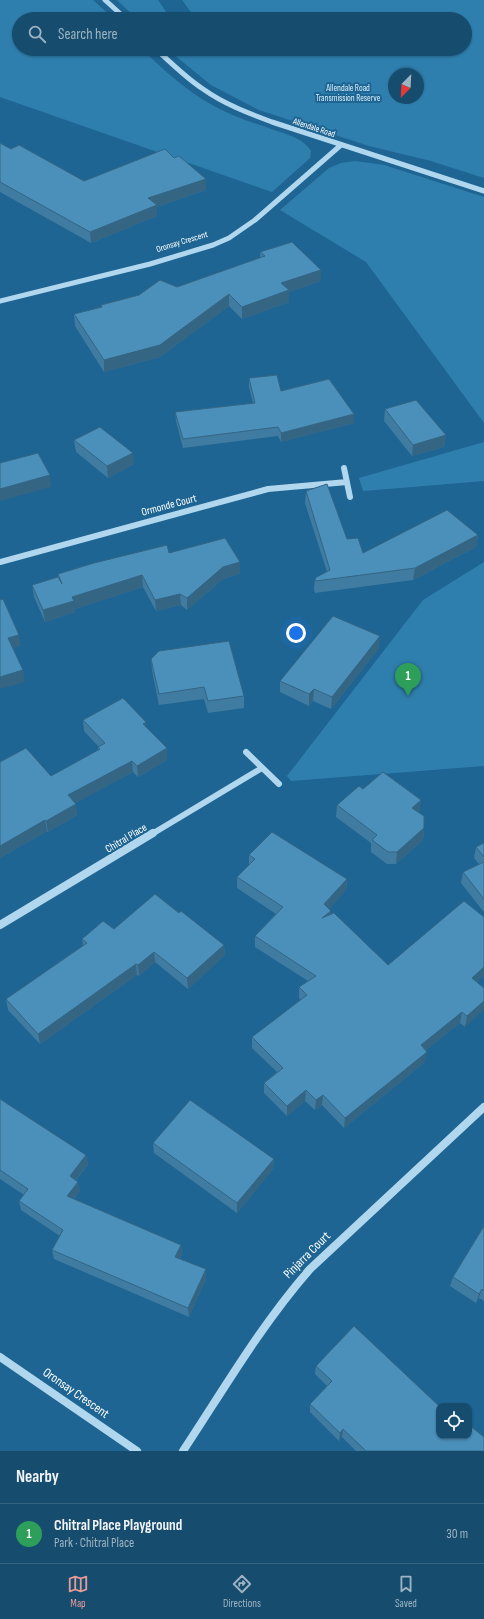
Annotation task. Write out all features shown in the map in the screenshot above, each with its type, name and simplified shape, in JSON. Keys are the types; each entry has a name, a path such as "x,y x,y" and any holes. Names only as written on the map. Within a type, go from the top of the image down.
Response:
{"street":[{"path":"105,0 118,12"},
{"name":"Allendale Road","path":"164,56 197,85 227,104 272,122 484,191"},
{"name":"Oronsay Crescent","path":"0,301 157,262 213,245 229,238 255,220 341,145"},
{"path":"344,468 350,497"},
{"name":"Ormonde Court","path":"0,562 268,489 347,482"},
{"path":"246,752 280,784"},
{"name":"Chitral Place","path":"0,925 262,768"},
{"name":"Pinjarra Court","path":"183,1451 264,1326 287,1295 310,1269 484,1106"},
{"name":"Oronsay Crescent","path":"0,1357 137,1451"}],"green space":[{"path":"0,0 93,0 106,12 12,12 12,56 149,56 175,79 212,105 238,117 297,138 311,151 310,158 272,192 0,97"},
{"path":"117,0 158,0 166,12 130,12"},
{"name":"Allendale Road Transmission Reserve","path":"182,0 484,0 484,178 431,161 369,146 259,110 211,85 176,56 472,56 472,12 191,12"},
{"path":"355,161 384,165 484,197 484,423 366,262 280,210 329,168 341,163"},
{"path":"484,442 484,481 363,491 359,478"},
{"path":"484,562 484,766 291,781 287,776 423,600"}],"building":[{"path":"0,143 11,149 19,145 84,181 165,149 174,158 179,156 206,179 148,198 157,205 90,232 0,182"},
{"path":"292,242 321,270 281,283 289,290 242,307 229,294 160,345 104,360 74,314 139,295 160,280 177,287 265,256 260,252"},
{"path":"277,375 281,391 329,379 354,414 281,433 278,427 183,439 175,412 255,403 249,378"},
{"path":"416,400 446,435 413,445 385,409"},
{"path":"100,427 133,453 107,466 74,440"},
{"path":"38,453 50,475 0,489 0,463"},
{"path":"327,484 347,539 358,538 363,553 447,510 478,535 415,568 316,581 315,578 330,570 306,491"},
{"path":"225,538 240,562 223,567 187,598 180,594 155,600 142,575 72,597 74,601 43,610 32,585 58,577 62,584 58,574 94,563 167,545 169,553"},
{"path":"3,599 19,635 8,638 23,670 0,677 0,600"},
{"path":"333,616 380,636 332,697 314,689 309,694 280,681"},
{"path":"229,641 244,696 208,701 204,687 159,694 151,659 159,651"},
{"path":"123,698 146,722 143,724 167,748 137,766 132,761 68,795 76,804 0,846 0,762 26,748 51,776 100,749 98,747 105,743 83,720"},
{"path":"383,772 421,800 412,808 424,816 424,828 397,852 388,852 372,840 377,835 337,805 359,786 363,789"},
{"path":"272,832 347,879 324,904 331,911 322,918 334,913 388,965 464,901 484,917 484,967 472,978 484,988 484,1001 467,1016 462,1012 421,1045 427,1052 345,1118 323,1095 316,1100 306,1090 287,1106 264,1083 283,1068 252,1037 307,995 299,987 316,976 255,936 283,907 237,877 255,859 249,855"},
{"path":"484,843 484,857 476,847"},
{"path":"484,862 484,899 463,872"},
{"path":"155,894 179,913 181,911 224,945 187,978 154,952 138,965 136,964 38,1034 6,999 87,943 82,939 103,921 114,929"},
{"path":"0,1099 86,1155 70,1176 78,1182 67,1196 181,1245 175,1257 206,1269 188,1308 52,1250 63,1230 19,1201 28,1189 0,1170"},
{"path":"190,1100 274,1159 237,1203 153,1143"},
{"path":"484,1226 484,1291 482,1289 479,1294 453,1277"},
{"path":"354,1326 436,1403 436,1439 472,1439 472,1427 484,1437 484,1451 366,1451 343,1429 340,1433 310,1404 332,1381 316,1366"}],"place":[{"name":"Chitral Place Playground","path":"408,696"}]}
